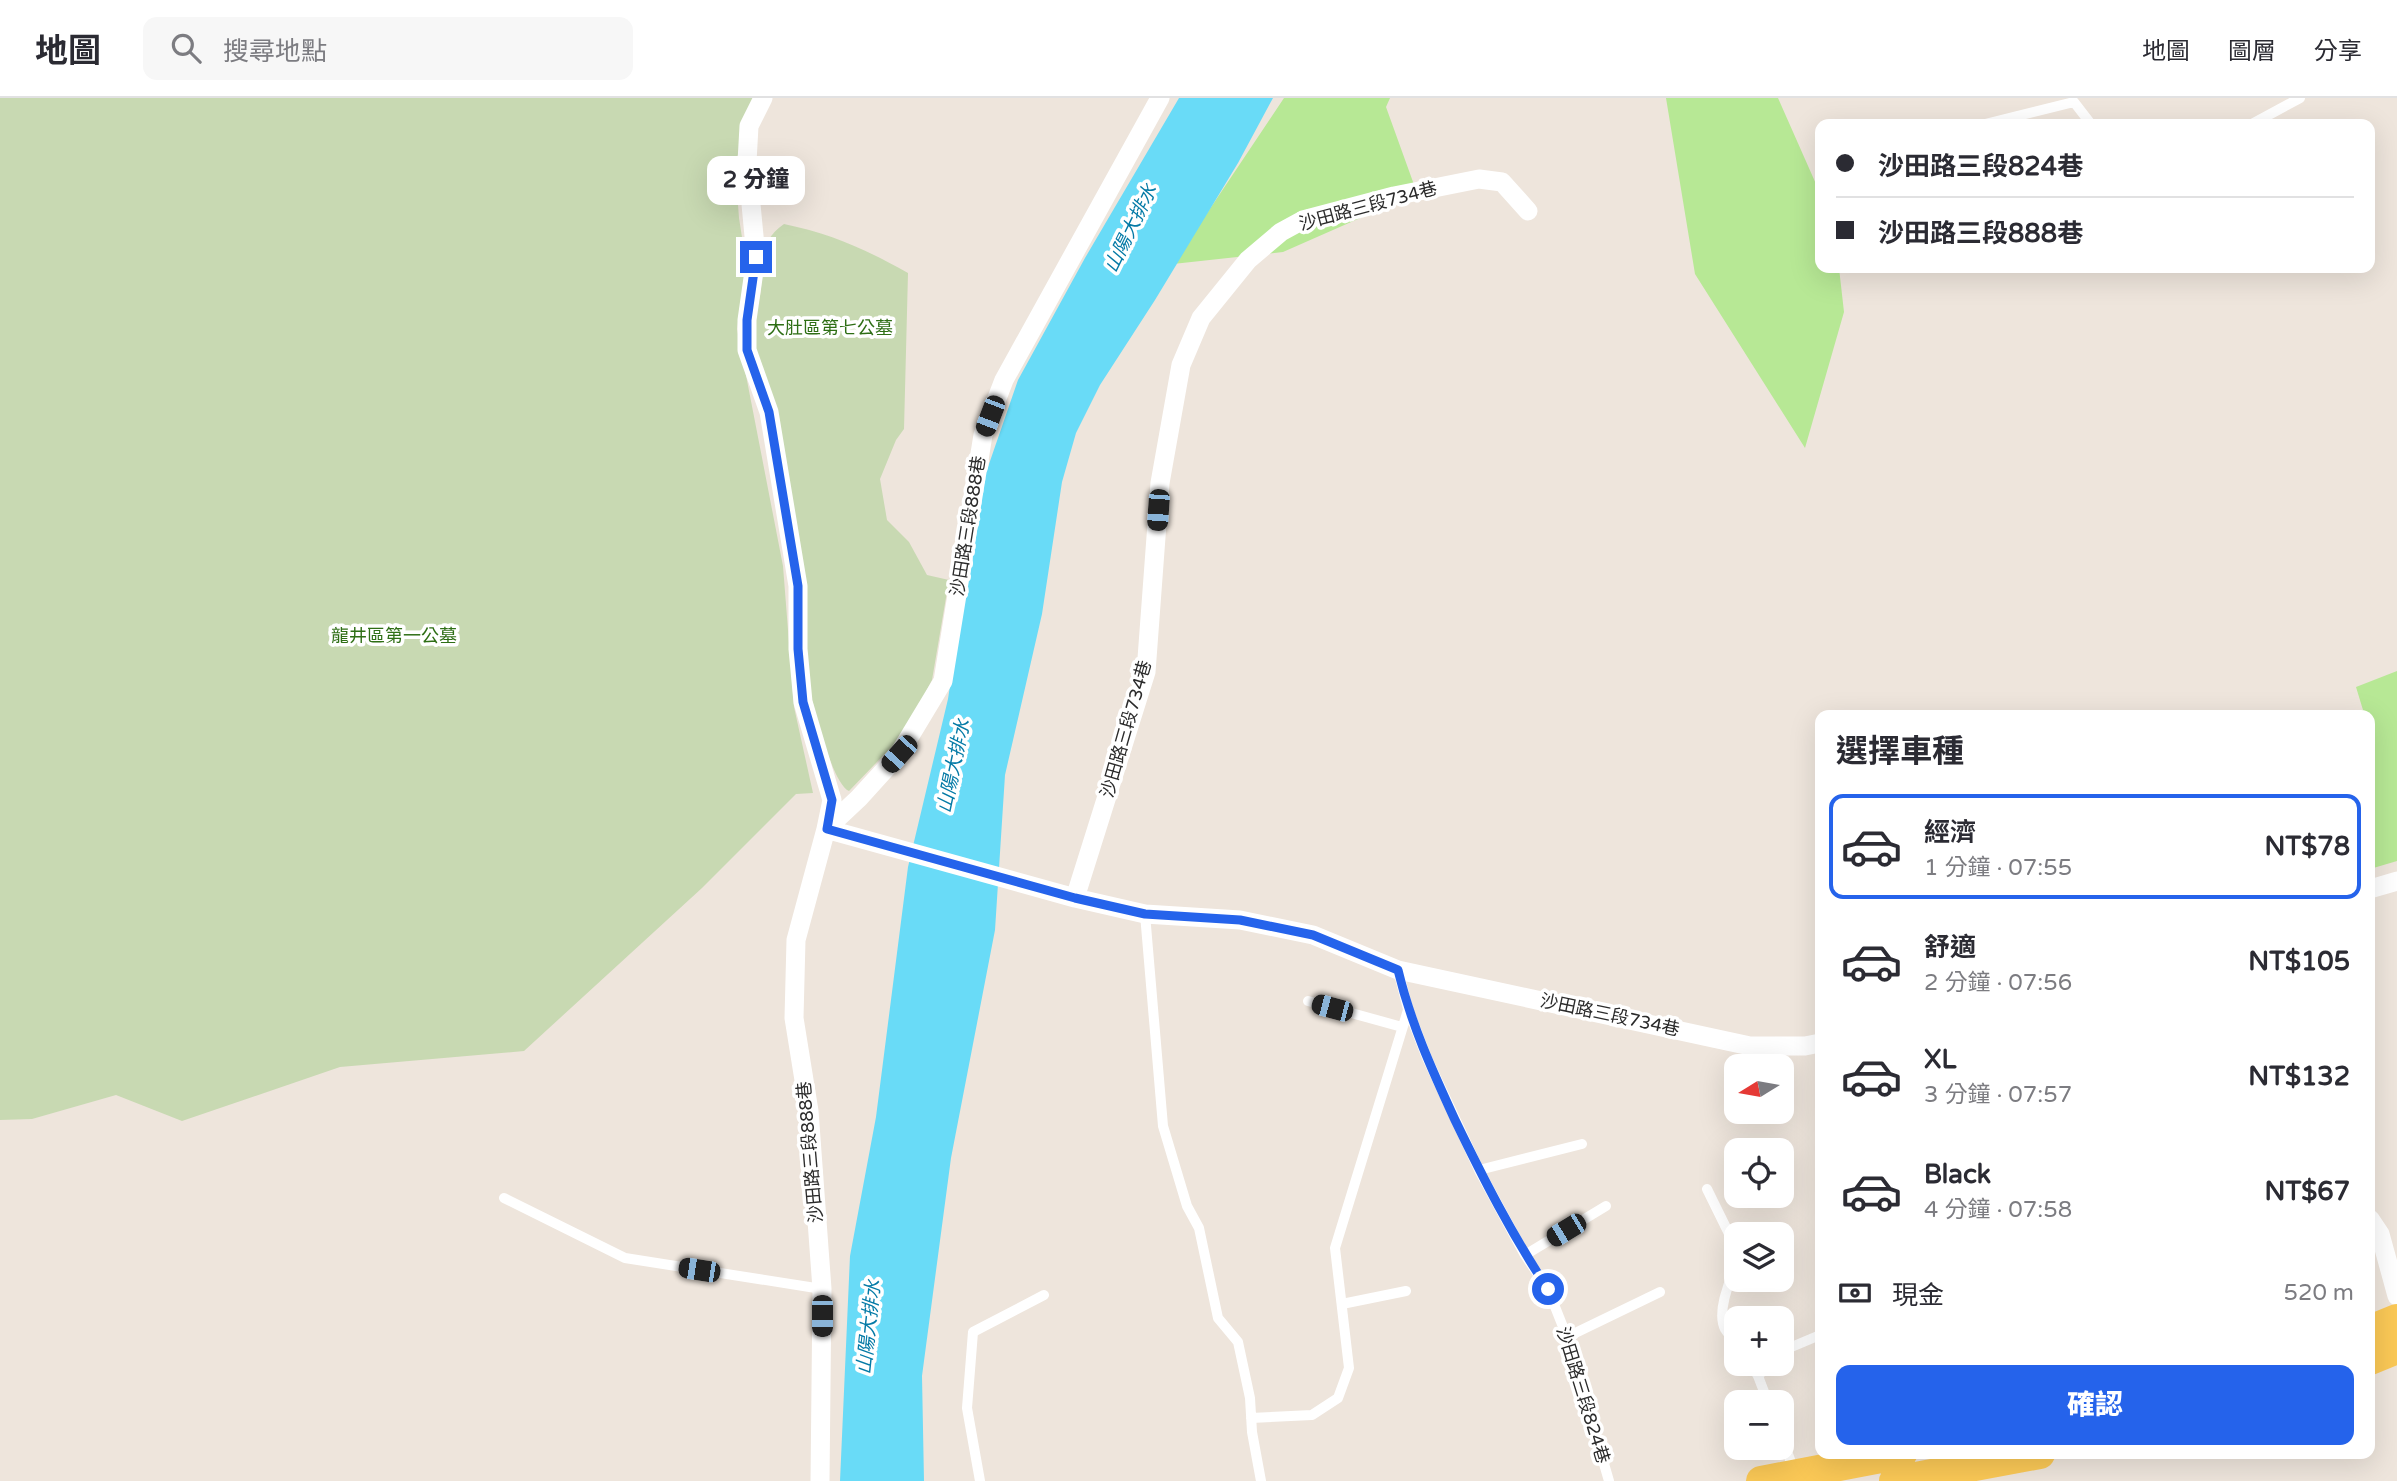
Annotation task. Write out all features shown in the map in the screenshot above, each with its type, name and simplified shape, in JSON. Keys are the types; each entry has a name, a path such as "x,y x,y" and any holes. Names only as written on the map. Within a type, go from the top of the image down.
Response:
{"main road":[{"path":"2375,1328 2397,1319"},
{"path":"2375,1358 2397,1349"},
{"path":"1761,1481 1877,1459"},
{"path":"1894,1481 1929,1478 2017,1459"}],"street":[{"path":"763,98 749,126 747,162 756,257 747,320 747,350 769,412 798,586 798,649 803,702 832,800 827,829"},
{"name":"沙田路三段888巷","path":"820,1481 822,1289 809,1111 794,1018 796,940 827,829 899,754 943,681 983,435 1004,380 1160,98"},
{"name":"沙田路三段734巷","path":"1075,898 1146,672 1160,483 1181,365 1201,318 1248,260 1280,232 1303,220 1394,196 1479,179 1502,182 1528,211"},
{"name":"沙田路三段734巷","path":"827,829 1075,898 1145,914 1240,920 1313,935 1398,970 1750,1046 1815,1044"},
{"path":"2375,888 2397,881"},
{"path":"2375,1226 2380,1234 2397,1296"}],"lane":[{"path":"2261,119 2300,98"},
{"path":"2005,119 2074,102 2087,119"},
{"path":"1145,914 1163,1126 1187,1206 1199,1227 1218,1318 1238,1342 1250,1398 1261,1481"},
{"name":"沙田路三段824巷","path":"1398,970 1408,1009 1427,1058 1479,1170 1525,1255 1548,1289 1567,1337 1609,1481"},
{"path":"1308,1001 1402,1027"},
{"path":"1251,1418 1312,1415 1338,1398 1349,1368 1335,1248 1408,1009"},
{"path":"1479,1170 1582,1144"},
{"path":"1707,1189 1724,1224"},
{"path":"504,1198 625,1258 822,1289"},
{"path":"1525,1255 1606,1206"},
{"path":"1342,1304 1406,1291"},
{"path":"1567,1337 1660,1292"},
{"path":"980,1481 967,1408 973,1332 1044,1295"},
{"path":"1794,1346 1815,1337"},
{"path":"1758,1376 1763,1390"},
{"path":"1790,1460 1796,1475"}],"green space":[{"name":"龍井區第一公墓","path":"0,98 754,98 735,165 746,263 737,329 783,566 794,707 813,793 796,794 702,888 524,1051 340,1067 182,1121 116,1095 32,1119 0,1120"},
{"path":"1284,98 1390,98 1386,107 1417,193 1283,252 1173,264"},
{"path":"1666,98 1778,98 1815,182 1815,273 1840,273 1844,312 1805,448 1695,274"},
{"name":"大肚區第七公墓","path":"784,224 848,243 908,273 904,429 896,440 880,479 887,520 909,542 927,575 949,580 932,680 905,733 849,791 836,775 830,760 809,688 751,329 760,296 765,248"},
{"path":"2397,671 2397,861 2375,868 2375,710 2363,710 2356,687"}],"water":[{"name":"山陽大排水","path":"1179,98 1273,98 1238,163 1100,385 1076,433 1062,482 1042,614 1005,775 995,930 951,1158 922,1376 924,1481 840,1481 850,1256 876,1117 908,867 948,699 979,493 1018,380 1085,258"}],"route":[{"path":"756,257 747,320 747,350 769,412 798,586 798,649 803,702 832,800 827,829 1075,898 1145,914 1240,920 1313,935 1398,970 1408,1009 1427,1058 1479,1170 1525,1255 1548,1289"}]}
